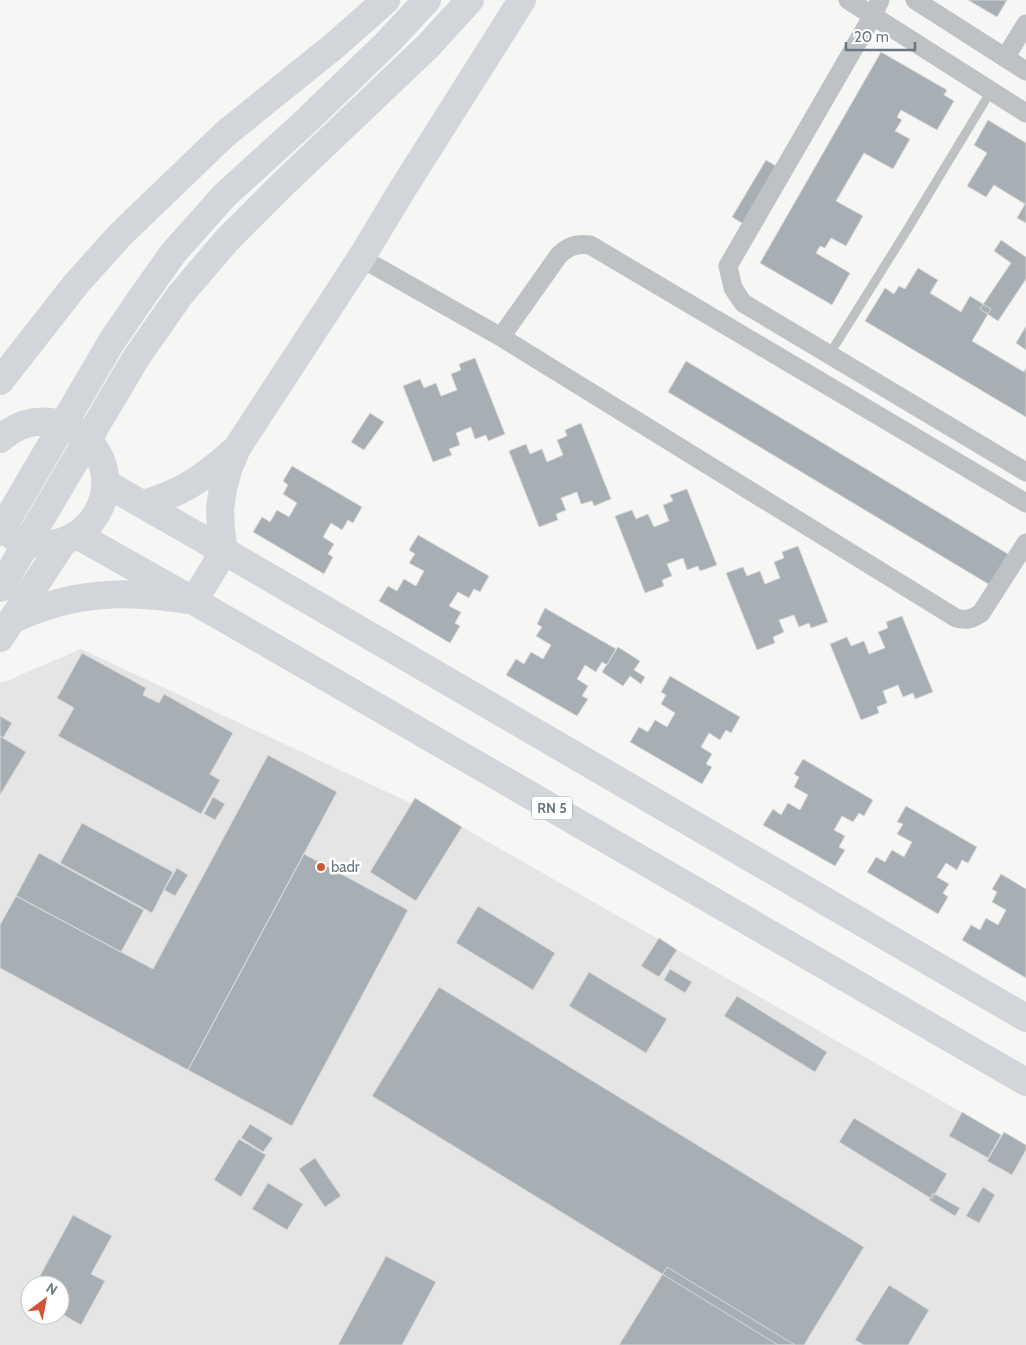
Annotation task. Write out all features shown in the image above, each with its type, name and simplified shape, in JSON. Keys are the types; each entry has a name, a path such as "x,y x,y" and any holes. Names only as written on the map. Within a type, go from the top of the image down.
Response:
{"highway":[{"path":"0,381 76,284 120,235 225,134 334,46 386,0"},
{"path":"0,532 112,341 174,252 224,195 303,124 388,42 427,0"},
{"path":"0,588 136,358 180,295 227,240 428,46 470,0"},
{"path":"6,629 41,608 101,595 132,593 194,601 224,551 220,509 223,488 237,448 361,258 522,0"},
{"path":"3,432 26,423 45,421 64,424 80,434 94,447 102,464 105,483 102,504 92,522 71,538 6,629"},
{"path":"144,504 162,499 196,482 218,466 237,448"},
{"path":"105,483 1026,1018"},
{"path":"0,527 21,541 43,545 71,538"},
{"name":"RN 5","path":"71,538 194,601 1026,1082"}],"street":[{"path":"848,0 876,8 991,91 1026,113"},
{"path":"915,0 1026,71"},
{"path":"876,8 728,266 733,288 743,303 1026,472"},
{"path":"1005,58 1026,24"},
{"path":"501,337 559,255 573,245 590,245 1026,503"},
{"path":"361,258 501,337 956,618 969,620 980,613 1026,543"}],"lane":[{"path":"829,355 991,91"}],"shaded area":[{"path":"81,649 462,827 1026,1149 1026,1345 0,1345 0,682 2,683"}],"building":[{"path":"968,0 1007,0 997,17"},
{"path":"881,52 947,90 944,95 954,101 937,130 901,110 897,117 902,120 895,131 910,139 893,169 864,153 836,201 863,216 846,246 831,238 825,248 820,246 816,253 850,273 832,305 760,263"},
{"path":"988,120 1026,143 1026,223 1017,218 1025,204 994,185 986,197 967,186 987,153 974,145"},
{"path":"766,160 779,168 745,225 732,217"},
{"path":"1001,240 1026,257 1026,279 998,321 980,309 1011,263 994,251"},
{"path":"918,268 938,280 930,293 961,312 970,296 991,309 972,341 1024,372 1026,368 1026,417 865,321 885,288 894,294 899,286 905,289"},
{"path":"1026,326 1026,350 1016,343"},
{"path":"475,358 505,434 488,441 486,435 475,439 471,427 456,433 460,445 449,449 452,455 433,462 403,386 420,379 424,388 436,383 441,396 457,390 451,374 461,370 459,364"},
{"path":"686,361 1008,554 990,585 668,392"},
{"path":"370,413 384,422 364,450 351,442"},
{"path":"581,423 611,499 594,506 592,501 581,504 577,492 561,498 566,510 556,514 558,520 539,527 509,451 526,444 530,454 542,449 547,462 563,455 557,440 567,436 565,430"},
{"path":"292,466 362,507 353,523 348,520 342,530 331,523 323,537 334,544 328,554 333,557 324,574 253,532 262,517 270,522 277,510 289,517 297,503 283,494 288,485 283,481"},
{"path":"687,489 717,565 700,571 698,566 687,570 683,558 667,564 672,576 662,580 664,586 645,593 615,516 632,510 636,519 648,514 654,527 669,521 663,505 673,501 670,495"},
{"path":"418,535 489,576 480,592 474,589 469,598 458,592 449,606 461,612 455,623 460,626 450,643 379,601 388,586 397,591 404,579 416,586 424,571 409,563 415,554 409,550"},
{"path":"798,546 828,622 811,628 809,623 799,627 794,615 779,620 784,632 773,637 775,643 757,650 726,573 743,567 747,576 760,571 765,584 780,578 774,562 784,558 782,552"},
{"path":"545,608 616,649 607,665 602,662 596,672 585,665 577,679 588,686 582,696 588,699 577,716 506,675 516,659 524,664 531,652 543,659 551,645 536,636 542,627 537,624"},
{"path":"902,616 933,692 915,699 913,693 903,697 898,685 883,691 887,703 877,707 879,713 861,720 830,644 847,637 851,646 864,641 869,654 885,648 878,632 888,628 886,622"},
{"path":"618,647 640,661 634,670 645,677 641,684 630,676 623,686 602,672"},
{"path":"82,653 146,688 143,695 159,703 164,694 233,733 210,774 220,780 201,814 58,736 74,708 57,698"},
{"path":"670,676 740,717 731,733 726,730 720,740 709,733 701,747 712,754 706,764 712,767 702,784 630,742 639,727 648,732 655,720 667,727 675,713 661,704 666,695 661,692"},
{"path":"0,716 12,723 3,738 0,736"},
{"path":"0,736 26,752 0,795"},
{"path":"268,755 337,792 188,1070 0,968 0,925 16,896 153,969"},
{"path":"803,759 873,800 864,816 859,813 853,822 842,816 834,830 845,836 839,847 845,850 835,866 763,825 773,809 781,815 788,803 800,810 808,795 794,787 799,777 794,774"},
{"path":"213,797 225,804 215,820 204,814"},
{"path":"415,798 462,827 416,901 370,872"},
{"path":"906,806 977,847 968,863 962,860 957,870 946,863 937,877 949,884 943,893 948,897 938,914 867,872 876,857 885,862 892,850 904,857 912,842 897,834 903,824 897,822"},
{"path":"82,823 173,872 152,913 60,863"},
{"path":"39,853 144,910 121,952 16,896"},
{"path":"304,854 408,910 292,1126 188,1070"},
{"path":"177,868 188,875 175,896 164,890"},
{"path":"1001,874 1026,889 1026,978 962,940 971,925 980,930 986,918 998,925 1006,910 992,902 997,892 992,889"},
{"path":"478,906 555,953 533,990 456,943"},
{"path":"659,938 677,950 659,977 641,966"},
{"path":"670,969 692,982 685,993 664,980"},
{"path":"589,972 667,1019 646,1053 569,1006"},
{"path":"439,987 864,1247 804,1345 778,1345 372,1096"},
{"path":"737,996 827,1052 815,1072 724,1016"},
{"path":"962,1112 1001,1135 988,1158 949,1136"},
{"path":"854,1118 947,1174 932,1199 839,1142"},
{"path":"250,1124 273,1138 263,1152 241,1138"},
{"path":"1004,1132 1026,1145 1026,1150 1012,1175 987,1161"},
{"path":"239,1139 266,1155 241,1197 214,1180"},
{"path":"315,1158 341,1196 325,1207 299,1169"},
{"path":"268,1183 303,1204 287,1230 252,1209"},
{"path":"983,1187 995,1195 979,1223 966,1216"},
{"path":"933,1193 960,1208 955,1216 929,1200"},
{"path":"73,1215 112,1236 91,1274 105,1281 81,1325 70,1319 70,1275 40,1275"},
{"path":"386,1256 436,1282 402,1345 338,1345"},
{"path":"667,1267 795,1345 619,1345"},
{"path":"889,1285 929,1310 908,1345 864,1345 855,1340"}],"place":[{"name":"badr","path":"321,867"}]}
